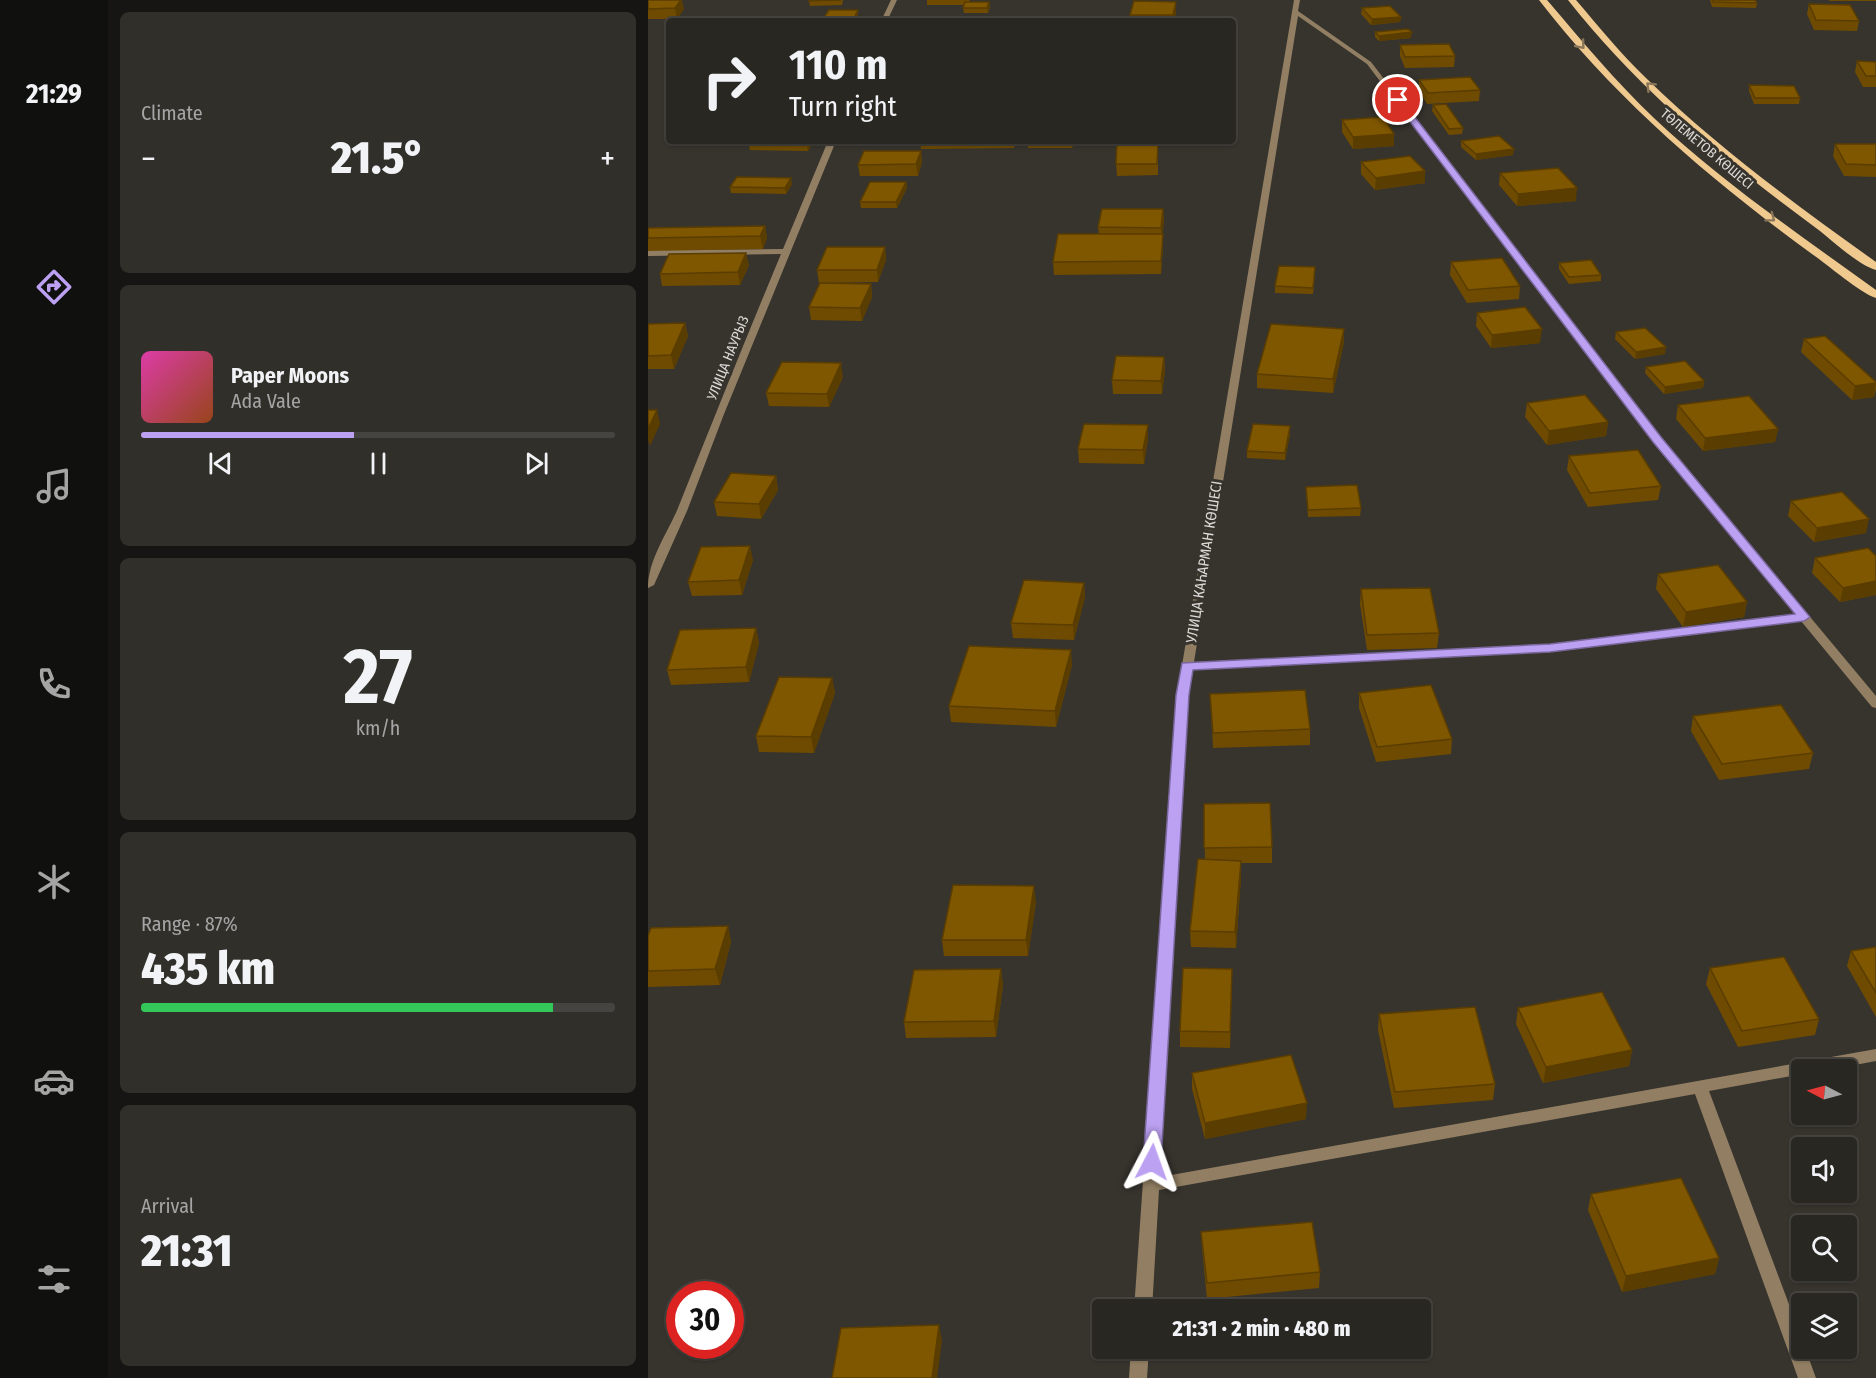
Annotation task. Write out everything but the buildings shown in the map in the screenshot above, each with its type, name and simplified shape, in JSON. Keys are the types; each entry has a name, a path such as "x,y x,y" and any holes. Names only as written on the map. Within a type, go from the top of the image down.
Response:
{"main road":[{"name":"ТӨЛЕМЕТОВ КӨШЕСІ","path":"1544,0 1632,102 1671,138 1737,192 1876,295"},
{"name":"ТӨЛЕМЕТОВ КӨШЕСІ","path":"1572,0 1613,49 1688,121 1755,176 1876,267"}],"street":[{"path":"885,18 894,0"},
{"path":"1296,6 1369,63 1657,440 1876,704"},
{"name":"УЛИЦА КАҺАРМАН КӨШЕСІ","path":"1144,1299 1183,695 1296,6"},
{"name":"УЛИЦА НАУРЫЗ","path":"648,585 682,511 831,144"},
{"path":"648,253 787,251"},
{"path":"1187,666 1550,648 1804,617"},
{"path":"1151,1185 1876,1055"},
{"path":"1700,1087 1807,1378"},
{"path":"1138,1378 1139,1359"}],"route":[{"path":"1152,1162 1183,695 1187,666 1550,648 1804,617 1657,440 1398,100"}]}
